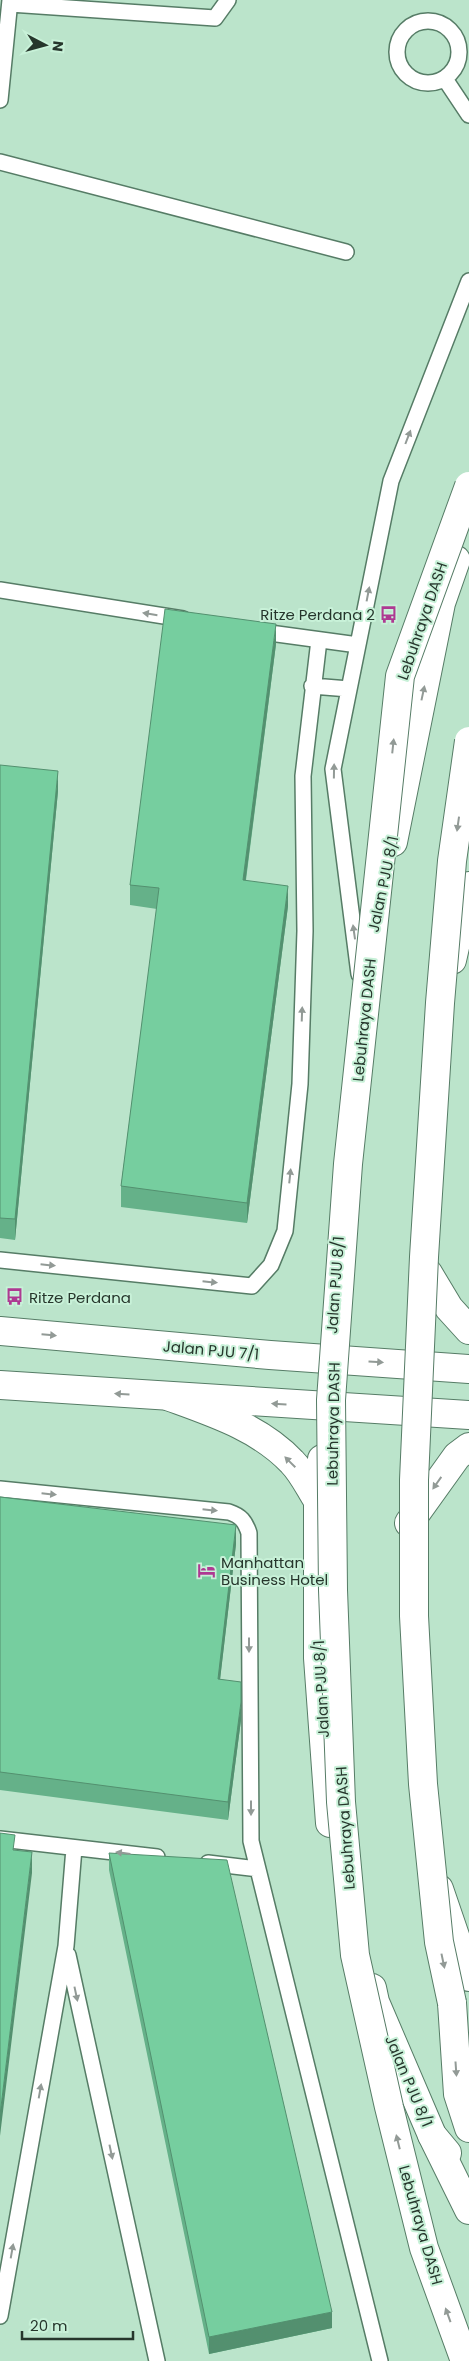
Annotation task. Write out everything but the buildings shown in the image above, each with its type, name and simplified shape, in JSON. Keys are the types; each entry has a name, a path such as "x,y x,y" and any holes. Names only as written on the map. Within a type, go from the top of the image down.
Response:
{"main road":[{"name":"Lebuhraya DASH","path":"465,2361 424,2248 389,2107 355,1955 340,1783 333,1590 331,1400 348,1164 400,676 469,486"},
{"name":"Jalan PJU 8/1","path":"432,2135 375,2002 329,1820 318,1658 318,1501 360,980 376,920 441,603 469,520"},
{"path":"469,741 452,861 440,1003 424,1257 414,1480 414,1616 423,1784 439,1942 452,2003 458,2094 469,2128"},
{"path":"469,886 450,968 423,1366 409,1523 408,1663 416,1768 433,1872 469,1977"},
{"path":"428,1273 449,1308 469,1330"},
{"name":"Jalan PJU 7/1","path":"0,1331 469,1369"},
{"path":"0,1386 469,1415"},
{"path":"170,1397 229,1418 264,1440 293,1463 318,1501"},
{"path":"409,1523 457,1456 469,1447"},
{"path":"452,2003 469,2046"},
{"path":"432,2135 469,2179"},
{"path":"432,2135 469,2210"}],"lane":[{"path":"0,100 10,2 215,18 228,0"},
{"path":"423,20 435,21 446,26 455,35 459,46 459,59 454,70 445,78 434,83 421,83 410,78 401,69 397,57 398,45 402,34 412,25 423,20"},
{"path":"445,78 469,115"},
{"path":"0,162 346,252"},
{"path":"360,980 333,769 391,481 469,281"},
{"path":"0,590 198,622"},
{"path":"237,628 358,645"},
{"path":"0,1260 252,1286 271,1265 285,1231 300,1084 305,931 304,776 312,686 319,640"},
{"path":"312,686 349,689"},
{"path":"0,1489 229,1512 239,1515 246,1523 249,1533 251,1841 380,2361"},
{"path":"0,1839 171,1859"},
{"path":"0,2316 66,1946 74,1848"},
{"path":"190,1861 258,1869"},
{"path":"66,1946 157,2361"}],"place":[{"name":"Ritze Perdana 2","path":"389,614"},
{"name":"Ritze Perdana","path":"15,1297"},
{"name":"Manhattan Business Hotel","path":"207,1571"}]}
